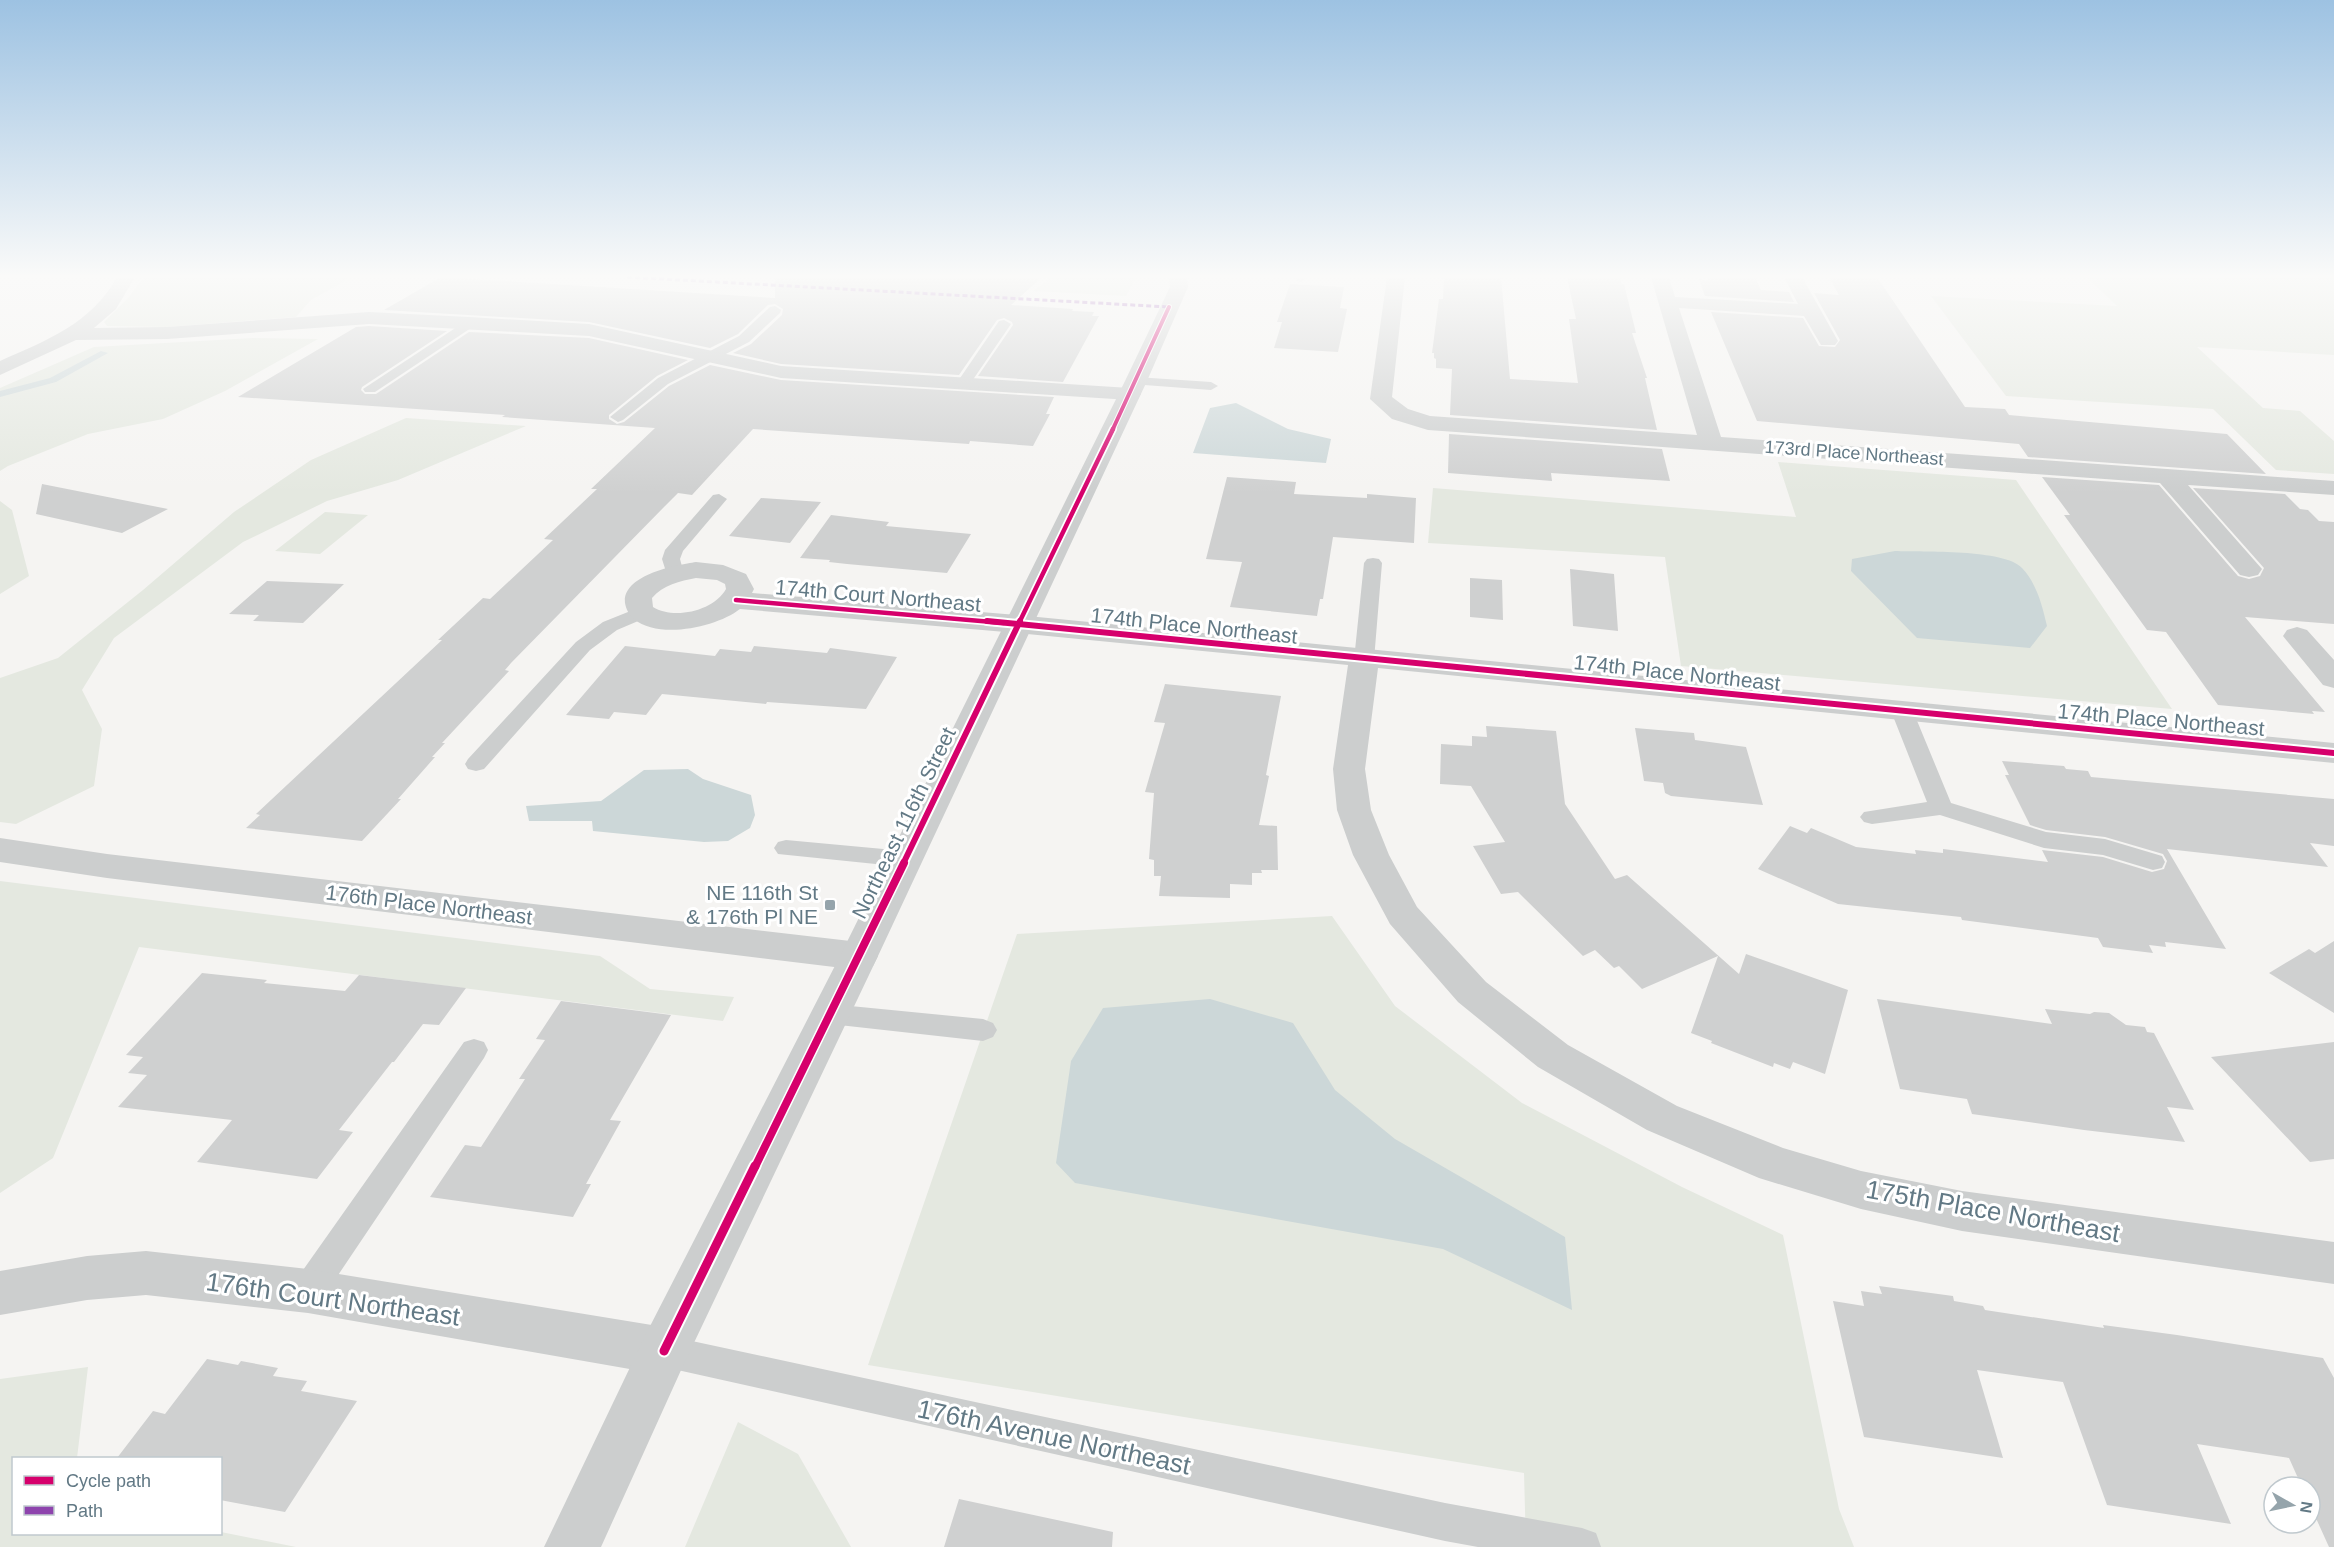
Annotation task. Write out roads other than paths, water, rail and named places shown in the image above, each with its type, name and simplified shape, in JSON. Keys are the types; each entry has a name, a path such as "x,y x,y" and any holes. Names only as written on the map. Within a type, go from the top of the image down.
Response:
{"street":[{"path":"0,369 41,349"},
{"path":"671,349 781,372 963,384 1133,387"},
{"name":"Northeast 116th Street","path":"572,1547 664,1351 859,956 1151,349"},
{"name":"173rd Place Northeast","path":"1387,349 1381,399 1400,414 1428,423 2334,488"},
{"path":"1682,349 1711,443"},
{"path":"2167,476 2249,569"},
{"path":"696,570 724,573 734,578 740,584 741,592 736,600 715,614 683,621 654,618 643,612 639,606 639,598 643,590 653,583 675,574 696,570"},
{"name":"174th Court Northeast","path":"736,600 1017,624"},
{"name":"174th Place Northeast","path":"1017,624 1364,660 2334,753"},
{"path":"2297,636 2334,679"},
{"name":"175th Place Northeast","path":"1364,660 1349,769 1354,810 1371,855 1403,915 1472,992 1553,1056 1662,1118 1775,1165 1872,1192 1962,1211 2334,1263"},
{"name":"176th Place Northeast","path":"0,850 107,867 859,956"},
{"name":"176th Court Northeast","path":"0,1293 87,1278 146,1272 308,1291 664,1351"}],"lane":[{"path":"370,389 430,349"},
{"path":"618,417 663,381 725,349"},
{"path":"963,384 987,349"},
{"path":"1133,387 1211,386"},
{"path":"675,574 671,559 674,550 719,499"},
{"path":"1364,660 1373,563"},
{"path":"476,764 583,645 610,626 643,612"},
{"path":"1902,711 1941,808"},
{"path":"1872,817 1941,808 2044,840 2105,848 2154,862"},
{"path":"786,848 905,859"},
{"path":"830,1014 983,1030"},
{"path":"308,1291 474,1050"},
{"name":"176th Avenue Northeast","path":"664,1351 1445,1522 1582,1547"}],"waterway":[{"path":"0,394 53,380 104,353"}],"place":[{"name":"NE 116th St & 176th Pl NE","path":"830,905"}]}
